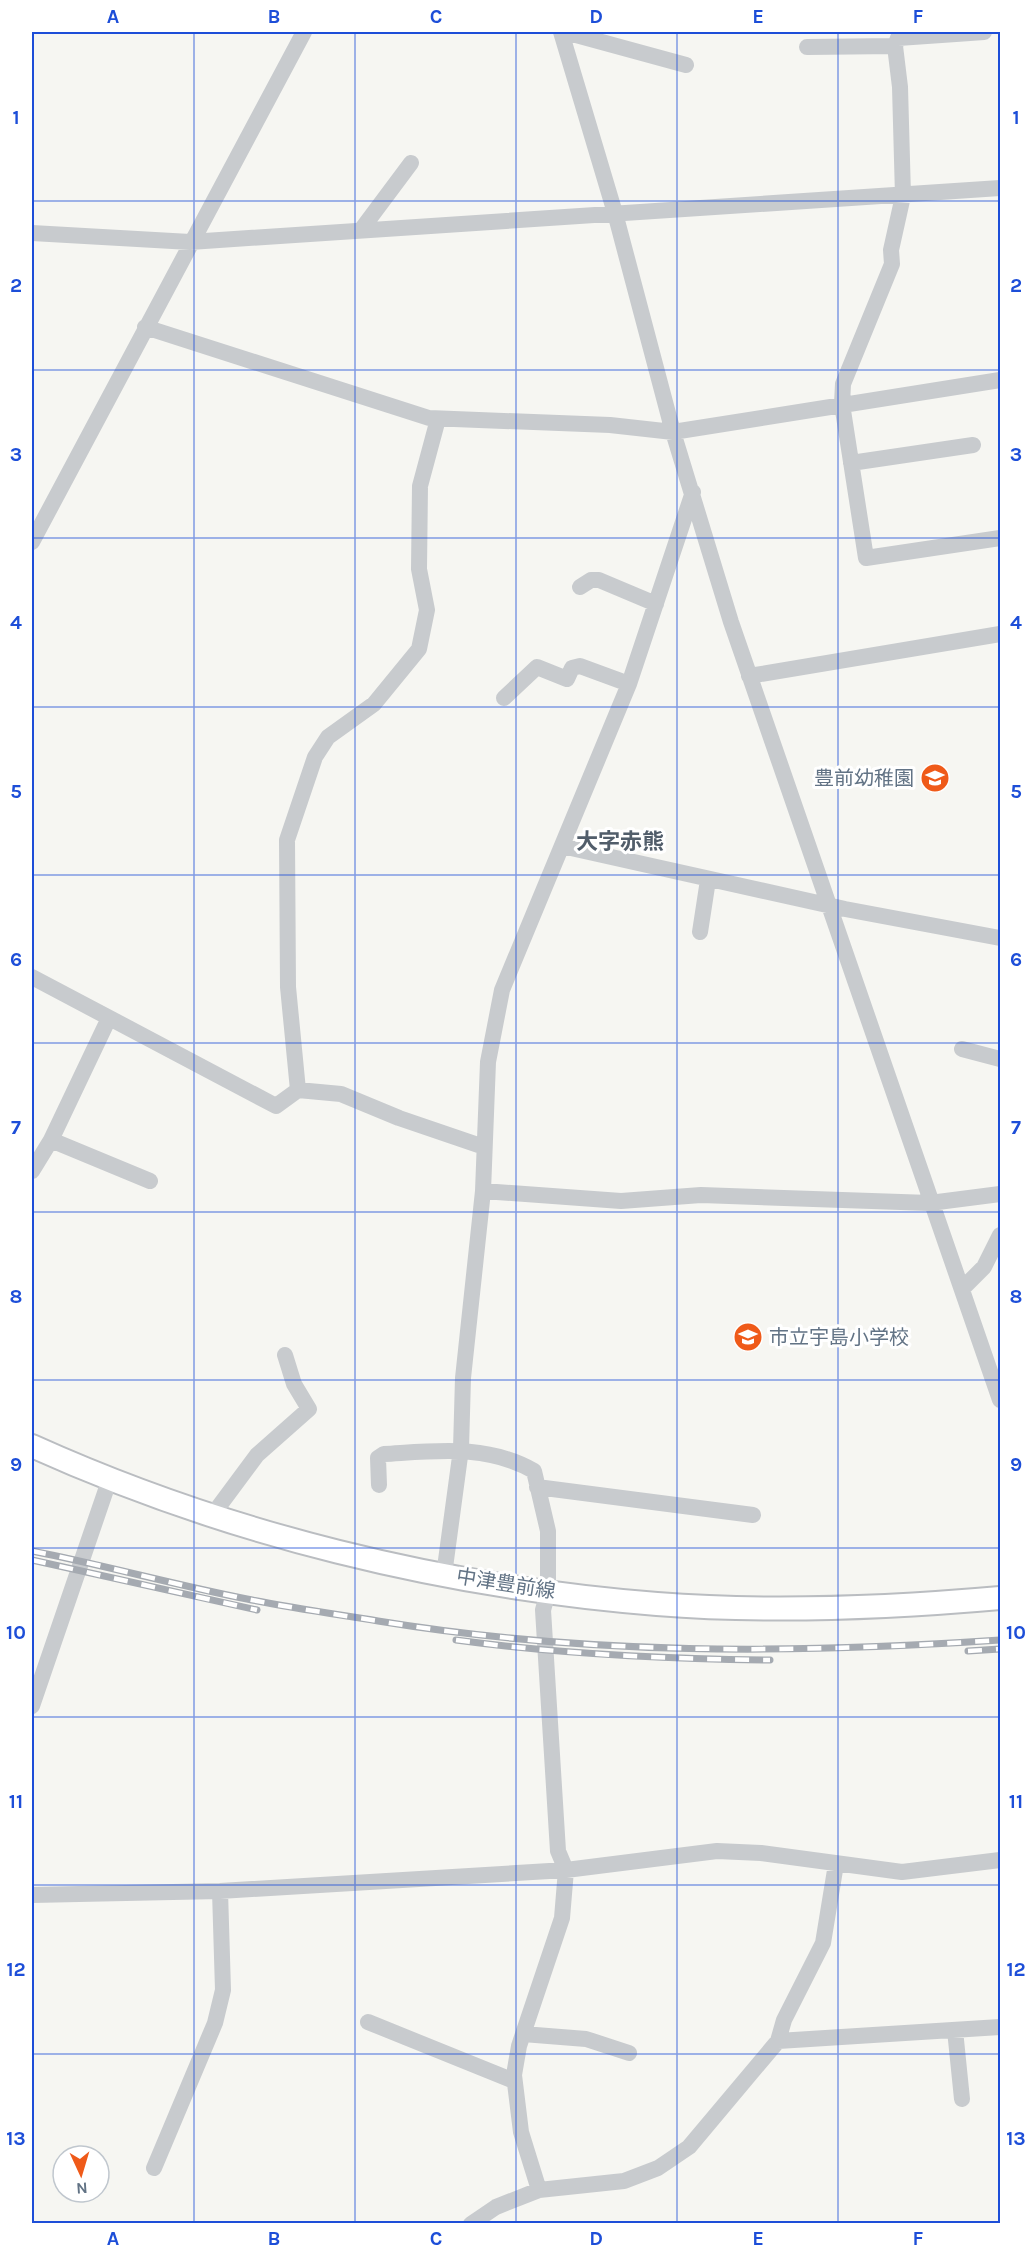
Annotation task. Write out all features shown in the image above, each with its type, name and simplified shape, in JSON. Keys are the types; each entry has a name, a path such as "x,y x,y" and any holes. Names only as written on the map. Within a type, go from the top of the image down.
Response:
{"main road":[{"name":"中津豊前線","path":"32,1446 109,1481 211,1517 343,1552 444,1575 548,1592 657,1604 746,1608 941,1604 1000,1598"}],"street":[{"path":"32,542 304,32"},
{"path":"563,32 686,65"},
{"path":"563,32 615,213 673,432 749,676 913,1143 930,1203 963,1288 1000,1400"},
{"path":"984,32 898,38 895,46 900,87 903,196 891,250 892,264 843,384 842,405 866,558 1000,538"},
{"path":"807,47 895,46"},
{"path":"361,230 411,163"},
{"path":"32,233 190,242 1000,188"},
{"path":"145,327 438,419 610,425 673,432 1000,380"},
{"path":"298,1090 288,987 287,840 315,757 328,737 374,704 419,649 427,610 419,569 420,486 438,419"},
{"path":"851,463 973,445"},
{"path":"444,1575 460,1449 463,1378 483,1191 488,1062 502,990 629,684 693,492"},
{"path":"580,586 591,580 599,580 656,604"},
{"path":"749,676 1000,637"},
{"path":"504,698 537,667 567,679 572,668 580,666 629,684"},
{"path":"562,846 708,880 1000,938"},
{"path":"700,932 708,880"},
{"path":"32,977 276,1106 298,1090 341,1094 399,1118 484,1147"},
{"path":"32,1171 51,1140 109,1018"},
{"path":"962,1049 1000,1059"},
{"path":"51,1140 150,1181"},
{"path":"483,1191 621,1201 701,1195 930,1203 1000,1194"},
{"path":"963,1288 984,1267 1000,1235"},
{"path":"211,1517 257,1455 309,1409 294,1384 285,1355"},
{"path":"379,1485 378,1458 384,1454 460,1449 515,1460 534,1472 548,1531 548,1592 543,1610 550,1752 558,1851 566,1870 562,1918 519,2046 514,2081 521,2132 539,2190"},
{"path":"32,1706 109,1481"},
{"path":"537,1487 753,1515"},
{"path":"32,1895 220,1891 566,1870 717,1851 762,1853 902,1872 1000,1860"},
{"path":"471,2223 496,2207 539,2190 624,2181 658,2168 689,2147 778,2041 784,2020 823,1943 836,1864"},
{"path":"154,2168 215,2023 222,1990 220,1891"},
{"path":"368,2022 514,2081"},
{"path":"778,2041 1000,2027"},
{"path":"955,2030 962,2099"},
{"path":"523,2034 586,2039 629,2053"}],"railway":[{"path":"32,1551 280,1605 456,1632 534,1640 611,1646 766,1649 844,1648 1000,1640"},
{"path":"32,1560 257,1610"},
{"path":"456,1640 612,1655 770,1660"},
{"path":"968,1651 1000,1649"}],"place":[{"name":"豊前幼稚園","path":"935,778"},
{"name":"市立宇島小学校","path":"748,1337"}],"district":[{"name":"大字赤熊","path":"620,842"}]}
